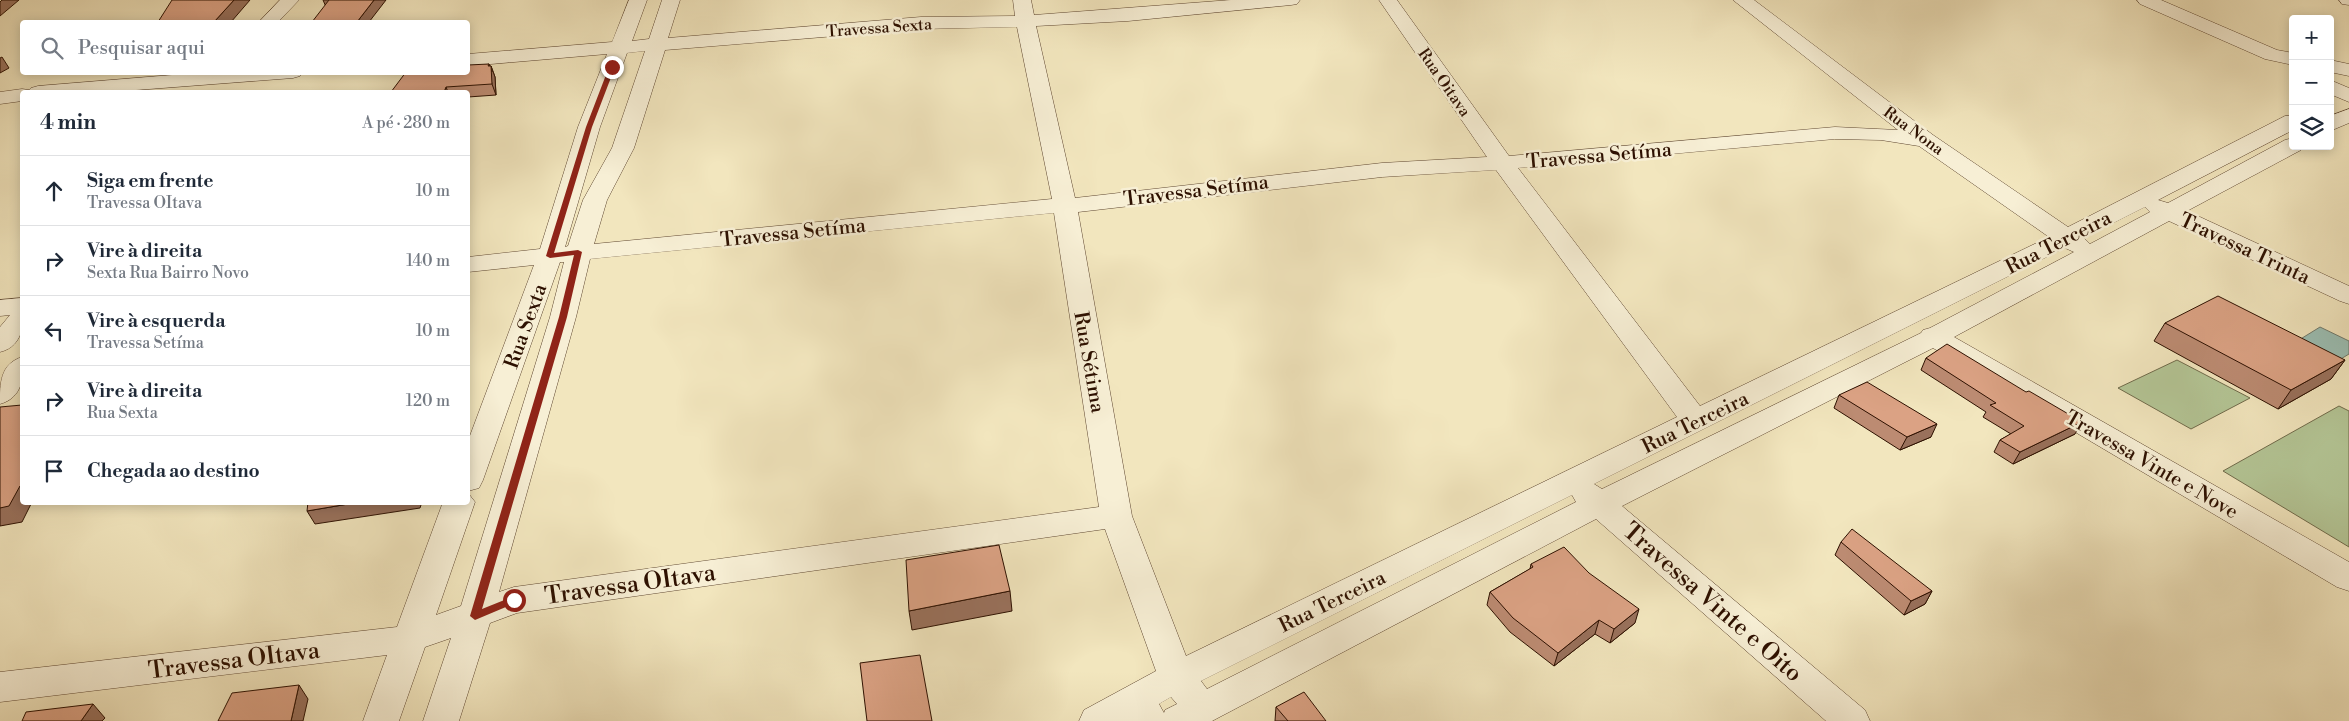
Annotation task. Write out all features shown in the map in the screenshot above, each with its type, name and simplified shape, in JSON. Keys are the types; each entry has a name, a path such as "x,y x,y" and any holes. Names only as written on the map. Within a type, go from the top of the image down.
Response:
{"street":[{"name":"Rua Sexta","path":"470,475 550,256 589,127 638,0"},
{"path":"441,721 475,616 563,317 578,252 595,200 623,148 671,0"},
{"name":"Travessa Sexta","path":"470,60 921,23 1025,11 1128,15 1290,0"},
{"name":"Rua Oitava","path":"1388,0 1503,163 1696,422"},
{"name":"Rua Nona","path":"1742,0 1925,140 2066,238 2091,253"},
{"path":"2146,0 2289,64"},
{"path":"271,20 298,4"},
{"path":"293,20 298,4"},
{"name":"Rua Sétima","path":"1025,11 1031,51 1065,206 1116,516 1190,715"},
{"path":"2272,55 2289,58"},
{"path":"2334,67 2349,70"},
{"path":"70,90 213,81 242,75"},
{"path":"235,90 246,75"},
{"path":"0,98 20,95"},
{"path":"2334,123 2349,115"},
{"name":"Rua Terceira","path":"1097,721 1143,711 1176,677 1573,483 2066,238 2289,123"},
{"name":"Travessa Setíma","path":"470,264 1065,206 1382,170 1503,163 1835,133 1881,134 1925,140"},
{"name":"Rua Terceira","path":"1190,715 1599,504 1934,337 2289,147"},
{"name":"Travessa Trinta","path":"2141,199 2349,296"},
{"path":"0,308 20,306"},
{"path":"0,344 20,319"},
{"name":"Travessa Vinte e Nove","path":"1903,319 2349,578"},
{"path":"0,394 20,369"},
{"name":"Travessa Vinte e Oito","path":"1573,483 1852,721"},
{"path":"381,721 458,505"},
{"name":"Travessa OItava","path":"0,687 409,639 514,600 1116,516"}],"green space":[{"path":"2177,360 2250,398 2191,429 2118,388"},
{"path":"2339,406 2349,411 2349,547 2223,471"}],"water":[{"path":"2320,327 2349,341 2349,354 2326,368 2286,348"}],"building":[{"path":"172,0 234,0 216,20 159,20"},
{"path":"329,0 374,0 359,20 314,20"},
{"path":"489,64 488,66 491,66 492,84 446,87 445,90 392,90 404,75 470,75 470,65"},
{"path":"2218,296 2345,360 2291,390 2165,323"},
{"path":"1947,344 2026,392 2029,391 2082,422 2020,452 2000,440 2024,426 1990,405 1996,403 1926,358"},
{"path":"1867,382 1937,424 1907,437 1839,395"},
{"path":"20,405 20,486 9,506 0,508 0,407"},
{"path":"308,505 342,505 307,511"},
{"path":"1852,529 1932,591 1911,601 1841,542"},
{"path":"999,545 1010,591 909,611 906,560"},
{"path":"1564,547 1589,573 1639,609 1614,629 1599,620 1558,653 1513,618 1490,592 1533,567 1531,564"},
{"path":"920,655 932,721 867,721 860,663"},
{"path":"299,685 291,721 218,721 232,693"},
{"path":"1304,692 1326,721 1288,721 1276,707"},
{"path":"93,704 81,721 22,721 26,712"}],"route":[{"path":"514,600 475,616 563,317 578,252 550,256 589,127 612,67"}]}
